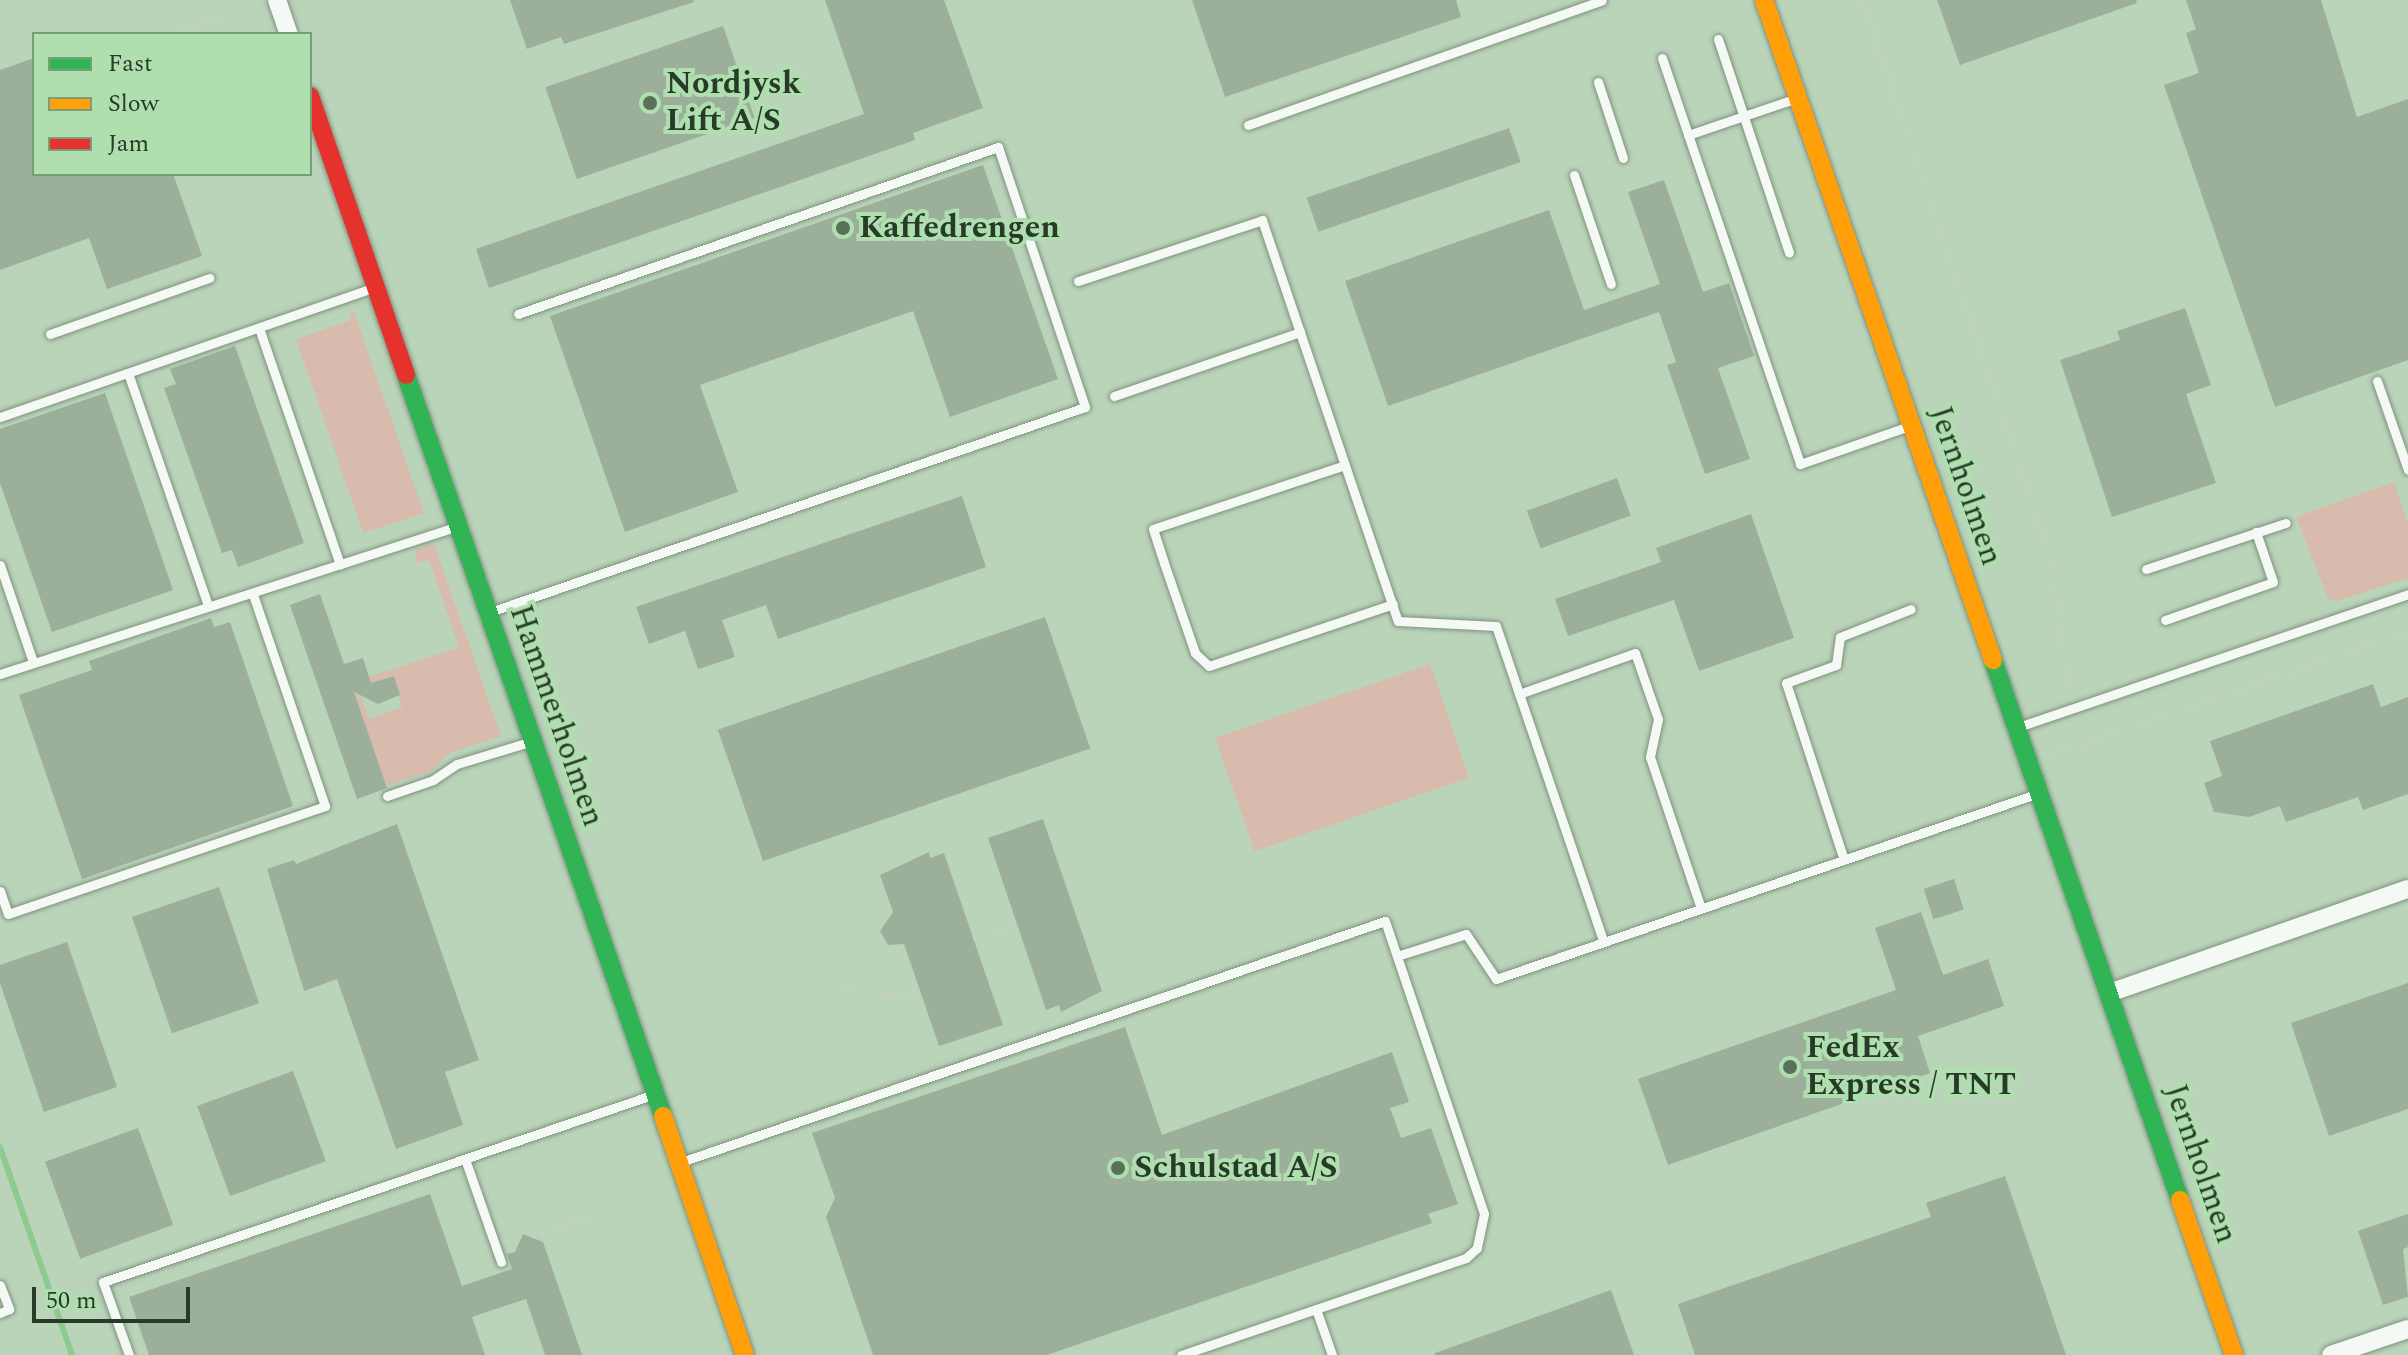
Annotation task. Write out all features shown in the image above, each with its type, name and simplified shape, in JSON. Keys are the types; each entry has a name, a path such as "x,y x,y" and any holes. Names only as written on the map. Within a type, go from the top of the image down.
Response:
{"street":[{"path":"277,0 288,32"},
{"name":"Jernholmen","path":"1764,0 2234,1355"},
{"name":"Hammerholmen","path":"312,102 745,1355"},
{"path":"2109,993 2408,889"},
{"path":"2331,1355 2408,1329"}],"lane":[{"path":"1248,125 1602,0"},
{"path":"1718,39 1789,253"},
{"path":"1662,58 1800,464 1912,424"},
{"path":"1598,82 1623,158"},
{"path":"1688,135 1798,97"},
{"path":"489,613 1085,407 998,147 518,314"},
{"path":"1574,175 1611,284"},
{"path":"1078,281 1262,220 1398,621 1496,626 1603,941"},
{"path":"50,334 209,278"},
{"path":"0,417 377,287"},
{"path":"259,328 340,565"},
{"path":"1114,396 1300,332"},
{"path":"128,373 207,603"},
{"path":"2377,381 2408,470"},
{"path":"1345,465 1153,529 1195,653 1209,666 1393,604"},
{"path":"2146,569 2286,523"},
{"path":"0,674 207,603 253,594 458,526"},
{"path":"2165,620 2273,582 2256,532"},
{"path":"0,565 33,662"},
{"path":"0,891 8,914 325,806 253,594"},
{"path":"2017,727 2408,594"},
{"path":"1843,857 1786,683 1836,665 1840,637 1911,609"},
{"path":"1519,694 1635,653 1658,719 1650,757 1700,906"},
{"path":"387,796 433,780 457,764 533,740"},
{"path":"1397,956 1466,934 1496,979 1843,857 2039,793"},
{"path":"679,1163 1385,921 1484,1214 1484,1231 1466,1258 1181,1355"},
{"path":"129,1355 103,1282 655,1094"},
{"path":"465,1159 501,1262"},
{"path":"0,1285 9,1309 0,1313"},
{"path":"1316,1309 1332,1355"}],"path":[{"path":"1862,0 2052,564 2071,709"},
{"path":"182,30 224,16"},
{"path":"2029,762 2408,632"},
{"path":"973,939 1017,924"},
{"path":"842,986 902,997 920,991"},
{"path":"532,1237 600,1214"}],"shaded area":[{"path":"349,312 354,312 424,513 363,533 296,339 351,320"},
{"path":"2394,482 2408,524 2408,578 2336,601 2328,598 2296,517"},
{"path":"434,544 501,736 450,753 432,771 386,786 354,692 361,696 369,719 402,707 394,676 371,683 369,677 459,647 429,560 416,563 416,549"},
{"path":"1430,664 1469,777 1254,851 1215,738"}],"building":[{"path":"510,0 694,2 564,44 561,37 527,49"},
{"path":"825,0 944,0 983,108 913,133 915,140 489,288 476,249 864,114"},
{"path":"1192,0 1456,0 1461,17 1225,97"},
{"path":"1937,0 2136,0 2137,3 1960,65"},
{"path":"2186,0 2321,0 2357,117 2408,99 2408,360 2275,407 2164,85 2199,73 2186,33 2196,29"},
{"name":"Nordjysk Lift A/S","path":"723,26 755,118 577,179 545,87"},
{"path":"32,59 32,176 174,176 202,256 107,289 89,238 0,270 0,70"},
{"path":"1509,128 1521,162 1318,232 1307,198"},
{"path":"983,165 1058,379 950,417 913,311 700,385 738,492 625,532 550,316"},
{"path":"1664,180 1703,292 1729,283 1754,356 1718,368 1750,459 1705,474 1667,365 1676,362 1659,312 1388,406 1345,281 1549,210 1584,310 1660,284 1628,192"},
{"path":"2185,308 2211,385 2186,394 2216,483 2112,517 2060,360 2120,340 2117,331"},
{"path":"235,346 304,543 238,567 232,550 222,553 164,388 176,384 170,369"},
{"path":"105,393 173,590 52,632 0,483 0,429"},
{"path":"1617,478 1631,516 1540,548 1527,511"},
{"path":"962,496 986,567 778,639 766,605 722,620 735,657 698,669 685,631 649,644 636,607"},
{"path":"1751,514 1794,638 1699,671 1674,600 1568,636 1555,599 1661,562 1656,548"},
{"path":"320,594 344,664 363,658 371,683 394,676 400,695 378,704 354,692 387,788 357,799 290,605"},
{"path":"1045,617 1090,748 763,861 718,730"},
{"path":"211,618 214,627 230,622 293,806 82,879 19,695 92,670 89,661"},
{"path":"2373,684 2381,707 2408,697 2408,794 2363,810 2358,797 2286,822 2280,806 2249,817 2214,812 2204,783 2222,776 2210,741"},
{"path":"1043,819 1102,991 1061,1012 1059,1005 1046,1010 988,838"},
{"path":"397,824 479,1060 445,1072 463,1125 396,1149 337,979 304,991 267,869 294,860 296,864"},
{"path":"929,852 930,858 944,853 1003,1025 939,1046 904,944 888,945 880,931 893,912 880,875"},
{"path":"1954,879 1964,909 1933,919 1924,889"},
{"path":"219,887 259,1003 172,1033 132,917"},
{"path":"1921,912 1943,975 1988,959 2004,1006 1918,1036 1930,1073 1668,1165 1638,1079 1896,990 1875,928"},
{"path":"67,942 117,1087 44,1112 0,983 0,965"},
{"path":"2408,983 2408,1109 2329,1136 2291,1023"},
{"name":"Schulstad A/S","path":"1125,1027 1162,1135 1392,1052 1409,1102 1390,1108 1401,1138 1431,1128 1458,1204 1428,1214 1432,1223 1047,1355 873,1355 826,1217 835,1198 812,1133"},
{"path":"293,1071 326,1161 230,1196 197,1106"},
{"path":"138,1128 173,1225 80,1259 45,1162"},
{"path":"2005,1176 2066,1355 1695,1355 1678,1304 1931,1217 1926,1203"},
{"path":"430,1194 462,1286 512,1269 507,1254 515,1252 523,1234 543,1242 582,1355 545,1355 526,1299 472,1317 485,1355 149,1355 129,1297"},
{"path":"2408,1214 2408,1247 2403,1249 2408,1297 2383,1305 2358,1231"},
{"path":"1611,1290 1634,1355 1435,1355 1435,1353"}],"waterway":[{"path":"0,1147 72,1355"}],"traffic: fast":[{"path":"406,375 663,1116"},
{"path":"1993,660 2180,1200"}],"traffic: slow":[{"path":"1764,0 1993,660"},
{"path":"663,1116 745,1355"},
{"path":"2180,1200 2234,1355"}],"traffic: jam":[{"path":"312,102 406,375"}],"place":[{"name":"Nordjysk Lift A/S","path":"650,103"},
{"name":"Kaffedrengen","path":"843,228"},
{"name":"FedEx Express / TNT","path":"1790,1067"},
{"name":"Schulstad A/S","path":"1118,1168"}]}
